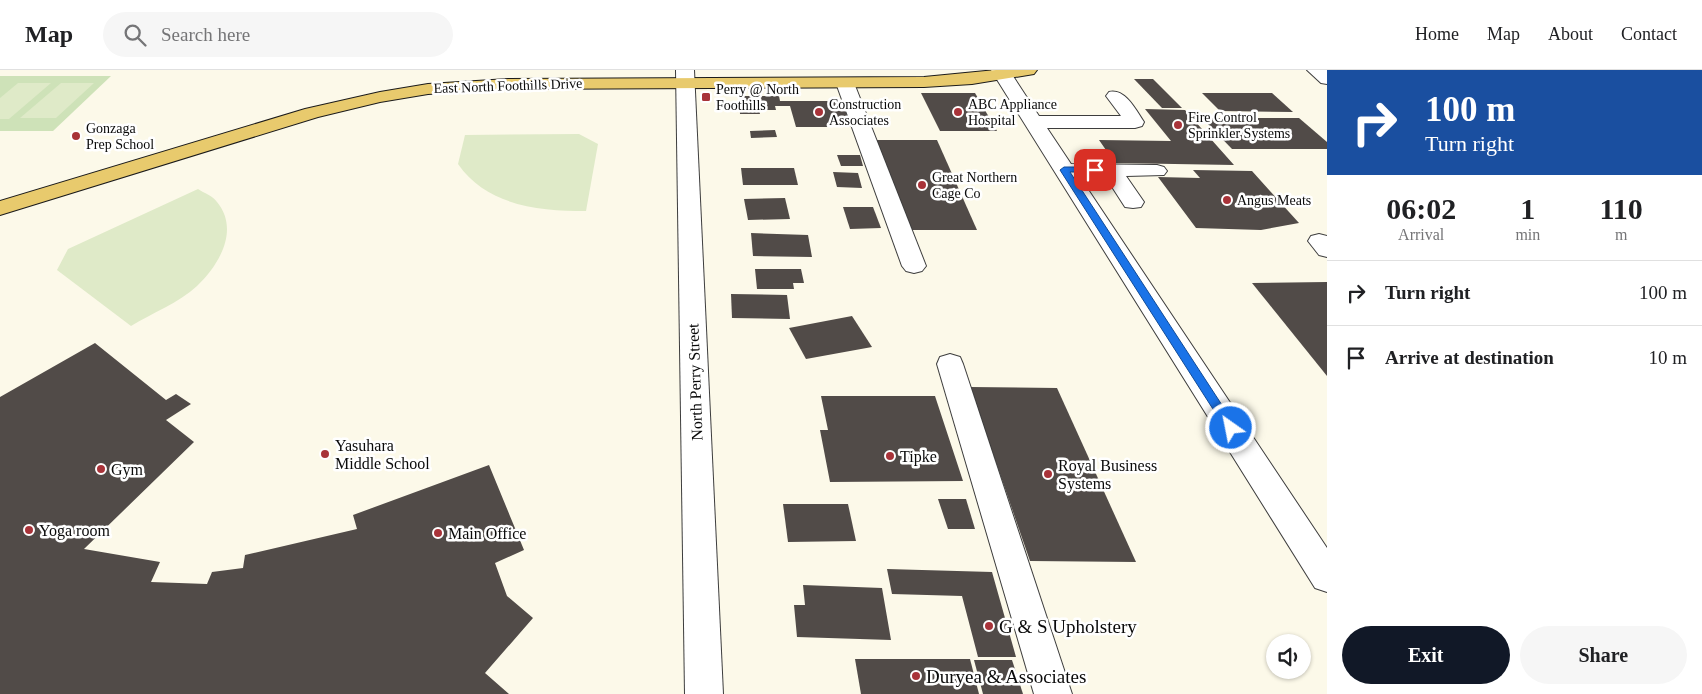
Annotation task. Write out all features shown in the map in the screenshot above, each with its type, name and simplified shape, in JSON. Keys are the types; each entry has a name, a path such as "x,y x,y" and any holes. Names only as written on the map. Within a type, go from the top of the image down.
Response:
{"main road":[{"name":"East North Foothills Drive","path":"0,190 258,112 340,91 387,80 504,70"},
{"name":"East North Foothills Drive","path":"0,208 312,113 380,96 428,89 686,77 849,76 962,80 1002,72 1028,70"}],"street":[{"path":"1316,70 1327,79"},
{"path":"1002,72 1327,577"},
{"path":"849,76 914,266"},
{"name":"North Perry Street","path":"686,77 704,694"},
{"path":"1034,122 1136,122 1115,96"},
{"path":"1064,170 1157,171"},
{"path":"1111,170 1134,202"},
{"path":"950,364 1053,694"}],"green space":[{"path":"0,76 111,76 53,131 0,131"},
{"path":"18,83 51,83 9,119 0,119 0,98"},
{"path":"61,83 94,83 56,118 20,118"},
{"path":"579,134 598,144 586,211 550,210 515,203 484,189 470,178 458,164 465,135"},
{"path":"198,189 211,196 224,213 227,235 224,247 213,268 197,286 174,303 131,326 57,270 68,249"}],"building":[{"path":"1134,79 1153,79 1182,108 1162,108"},
{"name":"ABC Appliance Hospital","path":"921,93 975,93 997,131 940,131"},
{"path":"1202,93 1272,93 1293,112 1220,111"},
{"name":"Construction Associates","path":"739,96 779,96 780,101 842,101 851,127 796,127 790,106 775,106 776,110 759,110 760,114 740,114"},
{"name":"Fire Control Sprinkler Systems","path":"1145,109 1185,110 1234,165 1115,163 1099,140 1171,141"},
{"path":"1202,118 1299,118 1327,142 1327,149 1232,149"},
{"path":"775,130 777,137 751,138 750,131"},
{"name":"Great Northern Cage Co","path":"873,140 937,140 977,230 903,230"},
{"path":"837,155 860,155 863,166 841,166"},
{"path":"741,168 794,168 798,185 743,185"},
{"name":"Angus Meats","path":"1193,170 1252,171 1299,223 1261,230 1196,228 1158,177 1200,178"},
{"path":"833,172 858,173 862,188 837,187"},
{"path":"785,198 790,219 748,220 744,199"},
{"path":"843,207 873,207 881,228 850,229"},
{"path":"751,233 808,235 812,257 753,256"},
{"path":"755,269 801,269 804,283 793,283 794,289 757,289"},
{"path":"1327,282 1327,376 1252,283"},
{"path":"731,294 787,295 790,319 732,318"},
{"path":"852,316 872,347 806,359 789,328"},
{"path":"95,343 166,400 176,394 191,404 166,420 194,442 84,549 160,562 151,582 207,584 212,572 243,568 245,555 357,529 353,515 489,465 524,550 495,563 507,596 533,618 485,673 509,694 0,694 0,397"},
{"name":"Royal Business Systems","path":"970,387 1057,388 1136,562 1030,561"},
{"name":"Tipke","path":"821,396 935,396 963,481 830,482 820,430 828,430"},
{"path":"938,499 966,499 975,529 948,529"},
{"path":"783,504 848,504 856,541 788,542"},
{"name":"G & S Upholstery","path":"887,569 992,572 1016,657 978,657 962,596 892,594"},
{"path":"803,585 882,588 891,640 797,637 794,605 805,605"},
{"name":"Duryea & Associates","path":"855,659 970,659 979,694 861,694"},
{"path":"974,660 1012,660 1023,694 983,694"}],"place":[{"name":"Perry @ North Foothills","path":"706,97"},
{"name":"Construction Associates","path":"819,112"},
{"name":"ABC Appliance Hospital","path":"958,112"},
{"name":"Fire Control Sprinkler Systems","path":"1178,125"},
{"name":"Gonzaga Prep School","path":"76,136"},
{"name":"Great Northern Cage Co","path":"922,185"},
{"name":"Angus Meats","path":"1227,200"},
{"name":"Yasuhara Middle School","path":"325,454"},
{"name":"Tipke","path":"890,456"},
{"name":"Gym","path":"101,469"},
{"name":"Royal Business Systems","path":"1048,474"},
{"name":"Yoga room","path":"29,530"},
{"name":"Main Office","path":"438,533"},
{"name":"G & S Upholstery","path":"989,626"},
{"name":"Duryea & Associates","path":"916,676"}],"route":[{"path":"1095,170 1064,170 1231,428"}]}
